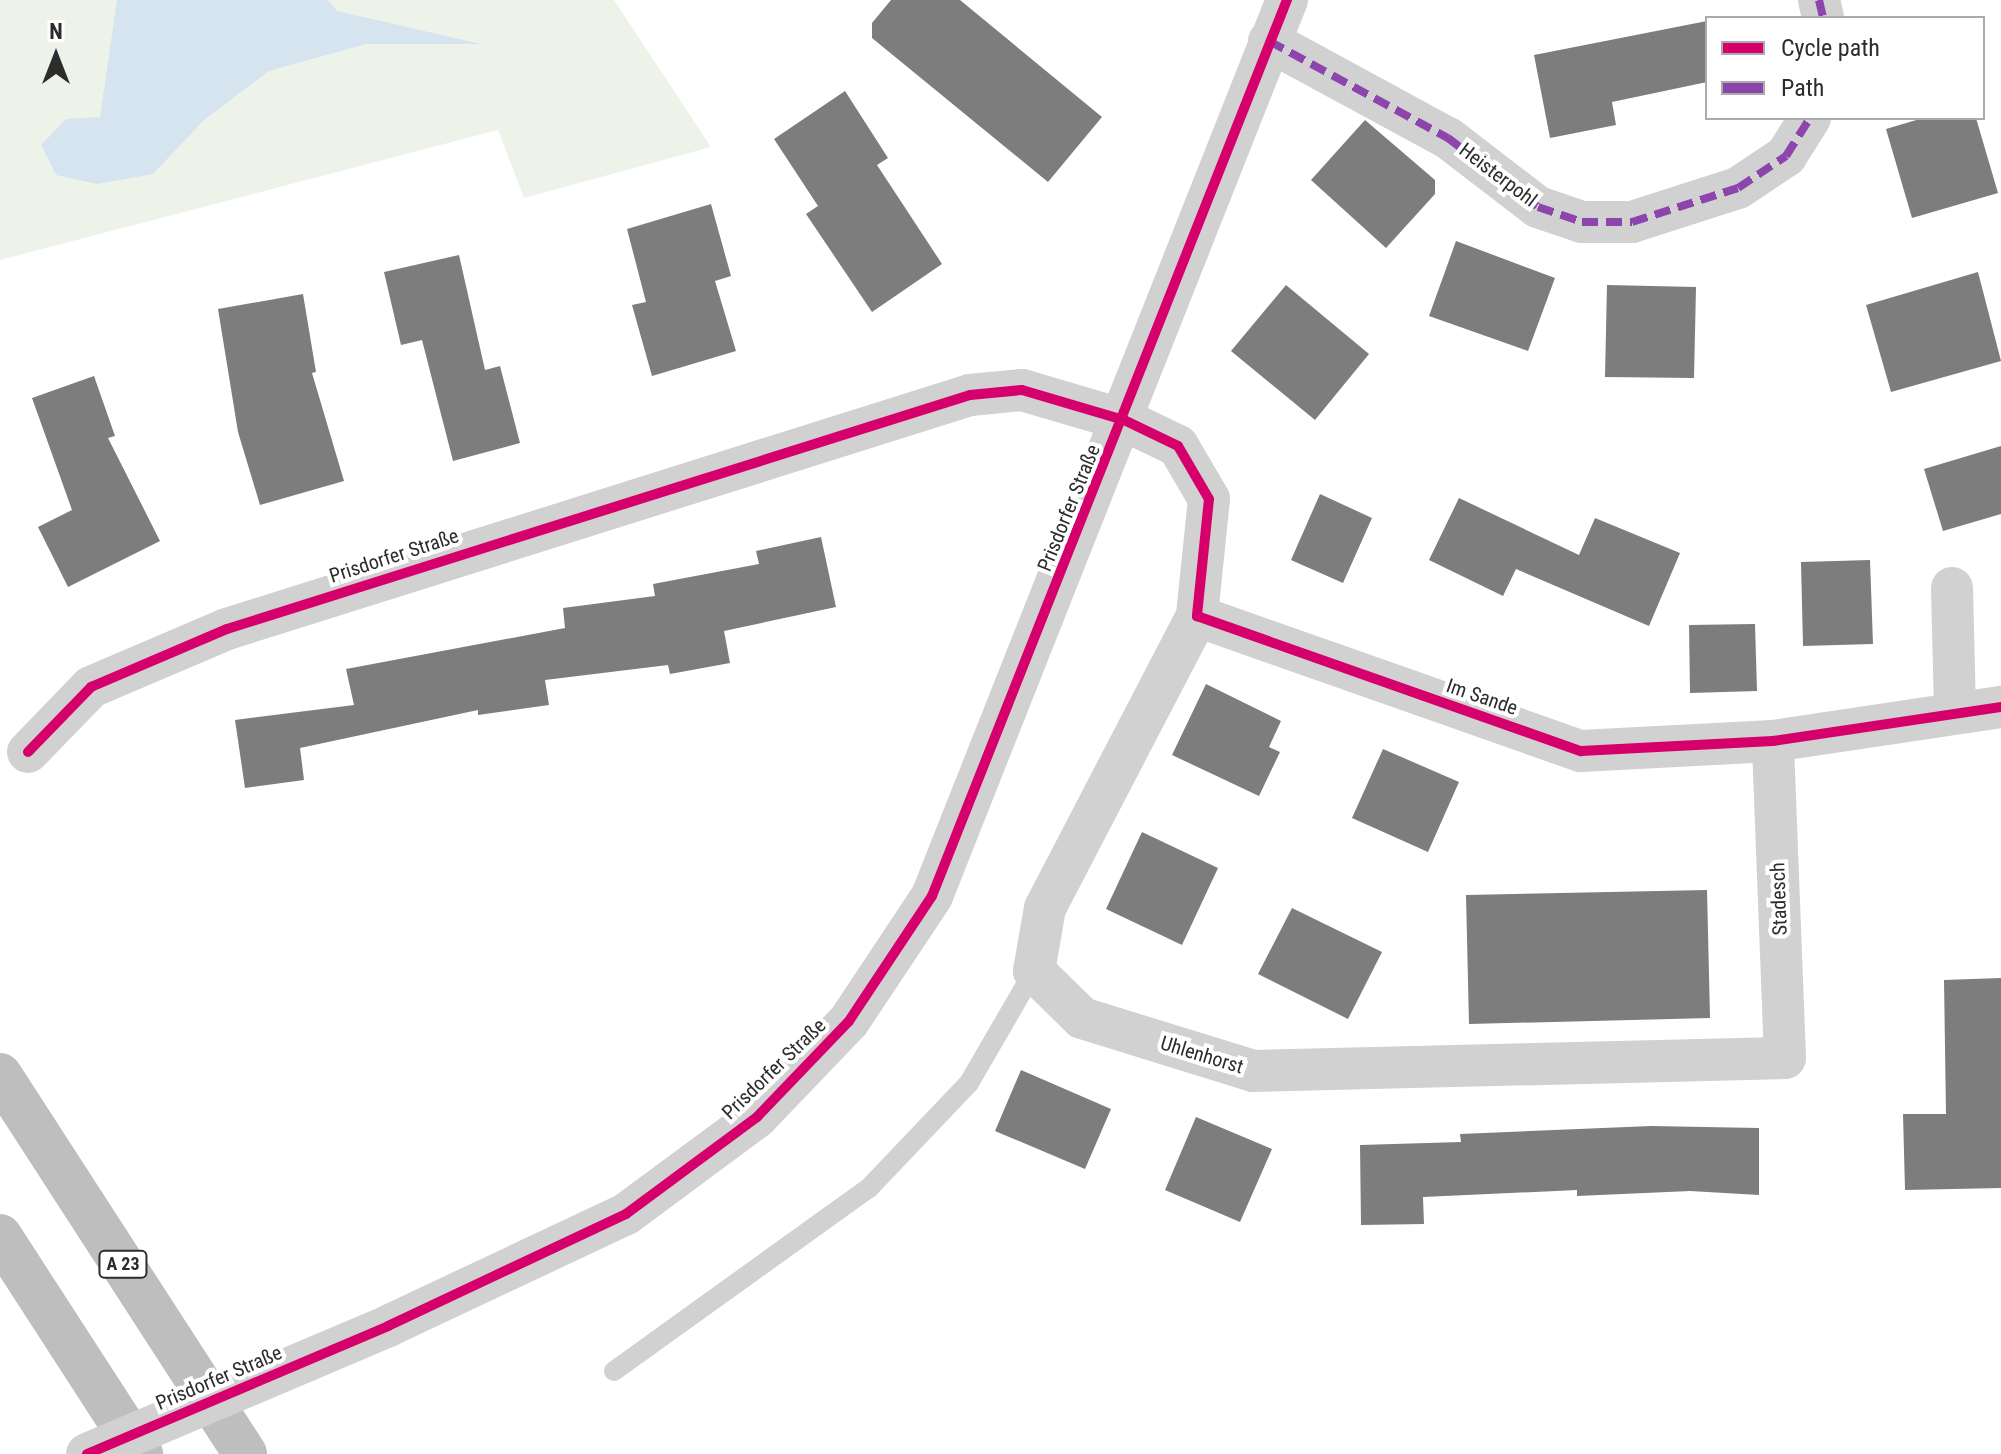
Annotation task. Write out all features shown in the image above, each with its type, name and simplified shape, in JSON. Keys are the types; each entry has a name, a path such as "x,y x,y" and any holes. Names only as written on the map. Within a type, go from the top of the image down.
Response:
{"highway":[{"name":"A 23","path":"0,1075 245,1454"},
{"path":"0,1236 141,1454"}],"street":[{"name":"Prisdorfer Straße","path":"87,1454 388,1326 626,1214 757,1117 849,1021 932,896 1124,420 1287,0"},
{"name":"Heisterpohl","path":"1269,41 1448,138 1538,207 1582,222 1632,222 1738,188 1786,156 1809,120"},
{"name":"Prisdorfer Straße","path":"28,752 91,687 227,629 970,395 1022,390 1124,420"},
{"path":"1034,971 1045,908 1197,616 1209,499 1178,446 1124,420"},
{"path":"1952,588 1955,710"},
{"name":"Im Sande","path":"1197,616 1581,751 1773,741 1955,710 2001,707"},
{"name":"Stadesch","path":"1773,741 1785,1058"},
{"name":"Uhlenhorst","path":"1034,971 1082,1018 1253,1071 1785,1058"}],"lane":[{"path":"614,1371 869,1188 969,1083 1034,971"}],"shaded area":[{"path":"0,0 614,0 711,147 524,198 498,130 0,260"},
{"path":"117,0 328,0 337,11 481,44 366,44 269,71 204,120 153,174 97,184 56,175 41,145 66,119 100,117"}],"building":[{"path":"891,0 960,0 1102,117 1048,182 872,38 872,23"},
{"path":"1705,21 1705,82 1612,102 1616,125 1550,138 1534,55"},
{"path":"845,91 888,158 877,165 942,264 872,312 806,214 818,206 774,139"},
{"path":"1365,120 1435,180 1435,194 1386,248 1311,180"},
{"path":"1916,120 1977,120 1998,193 1912,218 1886,129"},
{"path":"711,204 731,276 715,281 736,351 652,376 632,305 646,302 627,229"},
{"path":"1456,241 1555,278 1528,351 1429,316"},
{"path":"459,255 485,370 500,366 520,443 453,461 422,340 401,345 384,272"},
{"path":"1978,272 2001,361 1891,392 1866,305"},
{"path":"1286,285 1369,354 1315,420 1231,351"},
{"path":"1607,285 1696,287 1694,378 1605,377"},
{"path":"303,294 316,372 312,373 344,481 260,505 238,432 218,309"},
{"path":"94,376 115,436 108,438 160,541 68,587 38,527 72,510 32,398"},
{"path":"2001,446 2001,514 1943,531 1924,469"},
{"path":"1320,494 1372,518 1343,583 1291,560"},
{"path":"1459,498 1579,555 1595,518 1680,553 1649,626 1516,569 1503,596 1429,560"},
{"path":"821,537 836,607 724,631 730,663 670,674 668,665 545,680 549,705 478,715 478,710 300,748 304,780 245,788 235,720 354,705 346,669 565,628 563,608 655,596 653,584 759,564 756,551"},
{"path":"1870,560 1873,644 1803,646 1801,562"},
{"path":"1755,624 1757,691 1690,693 1689,625"},
{"path":"1206,684 1281,721 1269,747 1280,752 1259,796 1172,755"},
{"path":"1383,749 1459,782 1428,852 1352,818"},
{"path":"1142,832 1218,868 1182,945 1106,909"},
{"path":"1707,890 1710,1018 1469,1024 1466,895"},
{"path":"1292,908 1382,952 1348,1019 1258,974"},
{"path":"2001,978 2001,1188 1905,1190 1903,1114 1946,1114 1944,980"},
{"path":"1021,1070 1111,1109 1085,1169 995,1131"},
{"path":"1196,1117 1272,1149 1240,1222 1165,1190"},
{"path":"1651,1126 1759,1128 1759,1195 1690,1191 1577,1196 1577,1190 1423,1197 1424,1224 1361,1225 1360,1145 1461,1142 1460,1134"}],"marked path":[{"path":"1819,0 1823,16"},
{"path":"1269,41 1448,138 1538,207 1582,222 1632,222 1738,188 1786,156 1809,120"}],"cycle path":[{"path":"87,1454 388,1326 626,1214 757,1117 849,1021 932,896 1287,0"},
{"path":"28,752 91,687 227,629 970,395 1022,390 1124,420 1178,446 1209,499 1197,616 1581,751 1773,741 2001,707"}]}
